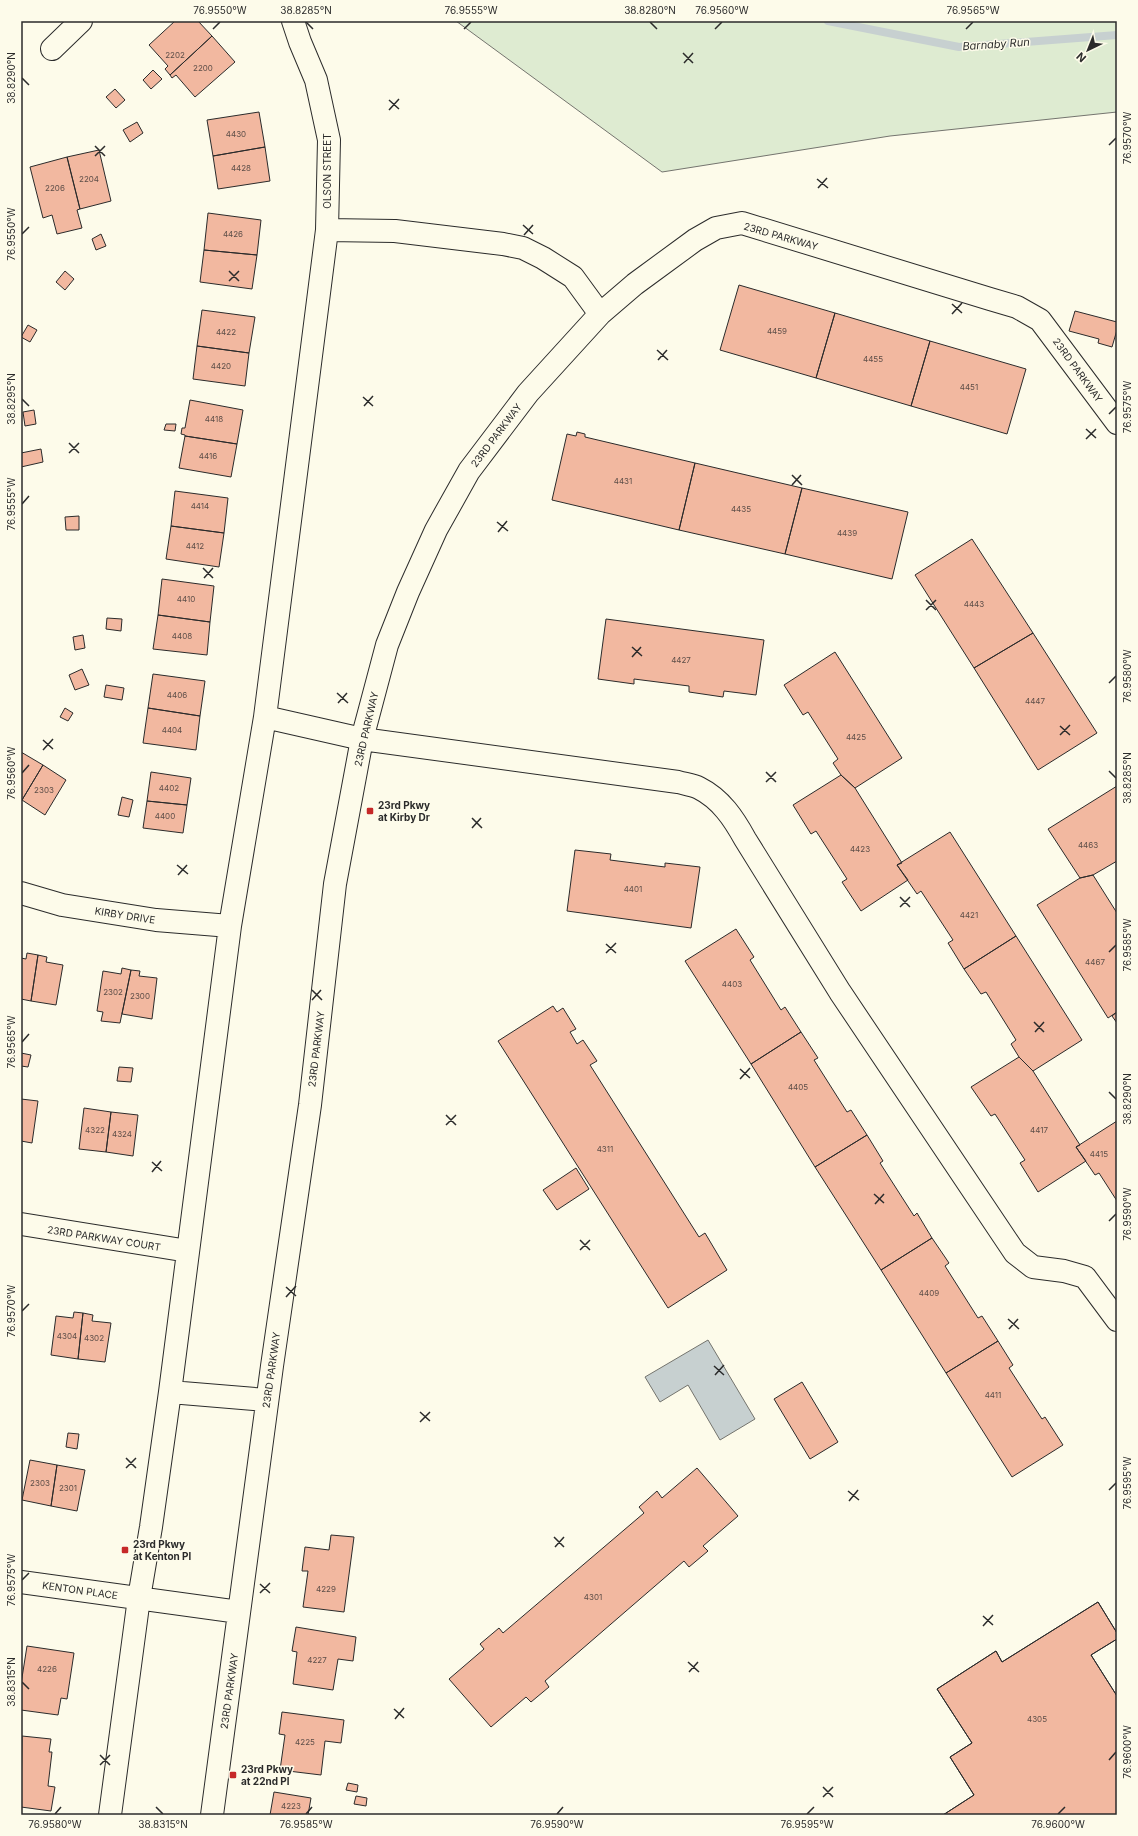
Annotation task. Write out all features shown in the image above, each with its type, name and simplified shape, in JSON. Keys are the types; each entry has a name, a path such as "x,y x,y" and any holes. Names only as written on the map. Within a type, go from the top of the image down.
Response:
{"street":[{"path":"52,49 81,21"},
{"name":"OLSON STREET","path":"293,21 316,80 329,140 327,230"},
{"name":"23RD PARKWAY","path":"212,1815 267,1400 310,1105 335,884 362,738 387,644 436,530 469,471 528,393 600,314 635,284 695,240 716,228 742,223 990,298 1017,308 1040,320 1117,423"},
{"path":"110,1815 139,1598 151,1527 170,1392 230,926 265,717 327,230 395,231 503,244 523,248 543,258 573,278 600,314"},
{"path":"265,717 362,738 678,782 699,788 714,798 734,818 745,839 840,992 1015,1252 1033,1267 1064,1271 1085,1278 1117,1320"},
{"name":"KIRBY DRIVE","path":"21,892 62,904 156,920 230,926"},
{"name":"23RD PARKWAY COURT","path":"21,1224 188,1251"},
{"path":"170,1392 267,1400"},
{"name":"KENTON PLACE","path":"21,1582 239,1612"}],"green space":[{"path":"456,21 1117,21 1117,112 890,136 662,172"}],"shaded area":[{"path":"708,1340 755,1419 720,1440 688,1385 660,1402 645,1377"}],"building":[{"path":"175,21 198,21 212,36 170,75 165,69 168,66 149,45"},
{"path":"212,36 235,62 195,97 176,75 172,78 170,75"},
{"path":"153,70 162,79 151,89 143,80"},
{"path":"115,89 125,100 116,108 106,97"},
{"path":"259,112 265,147 213,156 207,120"},
{"path":"137,122 143,133 130,142 123,130"},
{"path":"265,147 270,181 218,189 213,156"},
{"path":"99,150 111,201 80,209 67,157"},
{"path":"67,157 80,209 77,210 82,228 57,234 52,215 43,218 30,167"},
{"path":"208,213 261,220 257,255 204,250"},
{"path":"101,234 106,246 96,250 92,239"},
{"path":"204,250 257,255 252,289 200,282"},
{"path":"65,271 74,279 65,290 56,282"},
{"path":"739,285 835,313 816,378 720,350"},
{"path":"202,310 255,317 249,353 197,346"},
{"path":"1075,311 1117,322 1117,330 1112,347 1098,343 1099,339 1069,331"},
{"path":"835,313 930,341 911,406 816,378"},
{"path":"28,325 37,330 30,342 21,337"},
{"path":"930,341 1026,369 1007,434 911,406"},
{"path":"197,346 249,353 245,386 193,379"},
{"path":"190,400 243,410 237,444 185,436 181,434 182,428 185,428"},
{"path":"34,410 36,424 25,426 23,412"},
{"path":"166,424 176,424 175,431 164,430"},
{"path":"577,432 585,434 585,437 695,463 679,530 552,500 567,434 576,436"},
{"path":"185,436 237,444 231,477 179,468"},
{"path":"41,449 43,462 21,467 21,453"},
{"path":"695,463 802,488 785,554 679,530"},
{"path":"802,488 908,512 892,579 785,554"},
{"path":"175,491 228,498 224,533 171,526"},
{"path":"79,516 79,530 66,530 65,517"},
{"path":"171,526 224,533 219,567 166,559"},
{"path":"972,539 1033,633 974,668 915,575"},
{"path":"162,579 214,586 210,622 158,615"},
{"path":"158,615 210,622 207,655 153,649"},
{"path":"107,618 122,619 121,631 106,629"},
{"path":"606,619 764,640 756,695 724,691 723,697 689,692 689,686 634,679 634,684 598,679"},
{"path":"1033,633 1097,733 1038,770 974,668"},
{"path":"83,635 85,648 75,650 73,637"},
{"path":"835,652 902,758 855,788 841,775 833,763 838,759 808,712 803,715 784,685"},
{"path":"82,669 89,685 75,690 69,675"},
{"path":"153,674 205,681 200,716 148,708"},
{"path":"106,685 124,688 122,700 104,697"},
{"path":"65,708 73,713 68,721 60,717"},
{"path":"148,708 200,716 196,750 143,743"},
{"path":"21,752 43,765 22,800 21,800"},
{"path":"43,765 66,780 45,815 22,800"},
{"path":"151,772 191,778 187,805 147,801"},
{"path":"841,775 855,788 902,863 897,865 908,880 861,911 842,882 847,879 816,831 811,834 793,805"},
{"path":"1117,786 1117,861 1093,875 1080,878 1048,829"},
{"path":"122,797 133,800 129,817 118,815"},
{"path":"147,801 187,805 183,833 143,828"},
{"path":"950,832 1016,936 964,969 948,943 953,940 921,891 917,894 897,865"},
{"path":"575,850 611,854 610,860 665,867 665,863 700,867 691,928 567,911"},
{"path":"1093,875 1117,913 1117,1012 1108,1018 1037,905 1080,878"},
{"path":"736,929 754,957 750,960 781,1010 785,1007 801,1032 751,1064 685,961"},
{"path":"1016,936 1082,1040 1033,1071 1019,1057 1011,1044 1016,1040 986,992 981,994 964,969"},
{"path":"27,953 38,955 31,1001 21,999 21,958 26,959"},
{"path":"38,955 47,957 46,962 63,965 56,1005 31,1001"},
{"path":"122,968 131,970 120,1023 101,1021 103,1012 97,1011 103,971 121,974"},
{"path":"131,970 140,971 139,976 157,978 152,1019 122,1014"},
{"path":"553,1006 557,1012 563,1008 576,1029 570,1032 577,1044 583,1040 597,1061 590,1065 699,1237 705,1233 727,1270 668,1308 498,1041"},
{"path":"1117,1012 1117,1023 1112,1016"},
{"path":"801,1032 818,1058 814,1060 847,1112 851,1110 867,1135 815,1167 751,1064"},
{"path":"21,1053 31,1055 28,1067 21,1066"},
{"path":"1019,1057 1033,1071 1080,1145 1076,1147 1086,1161 1038,1192 1020,1163 1025,1160 995,1114 991,1116 971,1087"},
{"path":"119,1067 133,1068 131,1082 117,1081"},
{"path":"21,1099 38,1101 32,1143 21,1141"},
{"path":"84,1108 111,1112 106,1152 79,1149"},
{"path":"111,1112 138,1115 133,1156 106,1152"},
{"path":"1117,1121 1117,1201 1099,1173 1095,1175 1076,1147"},
{"path":"867,1135 883,1161 880,1163 914,1216 917,1213 932,1238 881,1270 815,1167"},
{"path":"576,1168 589,1189 557,1210 543,1190"},
{"path":"932,1238 949,1263 945,1266 978,1318 982,1316 998,1341 946,1373 881,1270"},
{"path":"74,1312 83,1313 78,1359 51,1355 56,1316 73,1318"},
{"path":"83,1313 93,1315 92,1321 111,1323 105,1362 78,1359"},
{"path":"998,1341 1013,1365 1009,1368 1042,1419 1045,1417 1063,1445 1012,1477 946,1373"},
{"path":"802,1382 838,1442 810,1459 774,1399"},
{"path":"68,1433 79,1434 77,1449 66,1447"},
{"path":"30,1460 57,1465 51,1506 22,1500"},
{"path":"57,1465 85,1470 77,1511 51,1506"},
{"path":"697,1468 738,1516 703,1546 708,1551 689,1567 684,1561 545,1681 549,1687 531,1702 526,1697 491,1727 449,1679 484,1649 480,1644 499,1628 503,1633 644,1513 639,1507 657,1491 662,1498"},
{"path":"331,1535 354,1537 344,1612 303,1607 308,1571 302,1571 305,1547 329,1550"},
{"path":"1098,1602 1117,1633 1117,1639 1091,1655 1117,1696 1117,1815 943,1815 974,1795 950,1757 972,1743 937,1689 996,1651 1002,1662"},
{"path":"1098,1602 1117,1633 1117,1639 1091,1655 1117,1696 1117,1815 943,1815 974,1795 950,1757 972,1743 937,1689 996,1651 1002,1662"},
{"path":"296,1627 356,1637 353,1661 338,1659 333,1690 293,1684 297,1652 292,1651"},
{"path":"27,1646 74,1653 67,1699 61,1698 58,1715 21,1710 21,1684"},
{"path":"282,1712 344,1720 341,1743 325,1741 321,1775 280,1770 285,1735 279,1734"},
{"path":"22,1736 51,1739 49,1752 52,1752 48,1786 55,1787 51,1811 21,1807"},
{"path":"348,1783 358,1785 357,1792 346,1790"},
{"path":"274,1792 311,1798 308,1815 270,1815"},
{"path":"356,1796 367,1798 366,1806 354,1804"}],"waterway":[{"name":"Barnaby Run","path":"828,21 959,47 1117,35"}],"place":[{"name":"23rd Pkwy at Kirby Dr","path":"370,811"},
{"name":"23rd Pkwy at Kenton Pl","path":"125,1550"},
{"name":"23rd Pkwy at 22nd Pl","path":"233,1775"}]}
